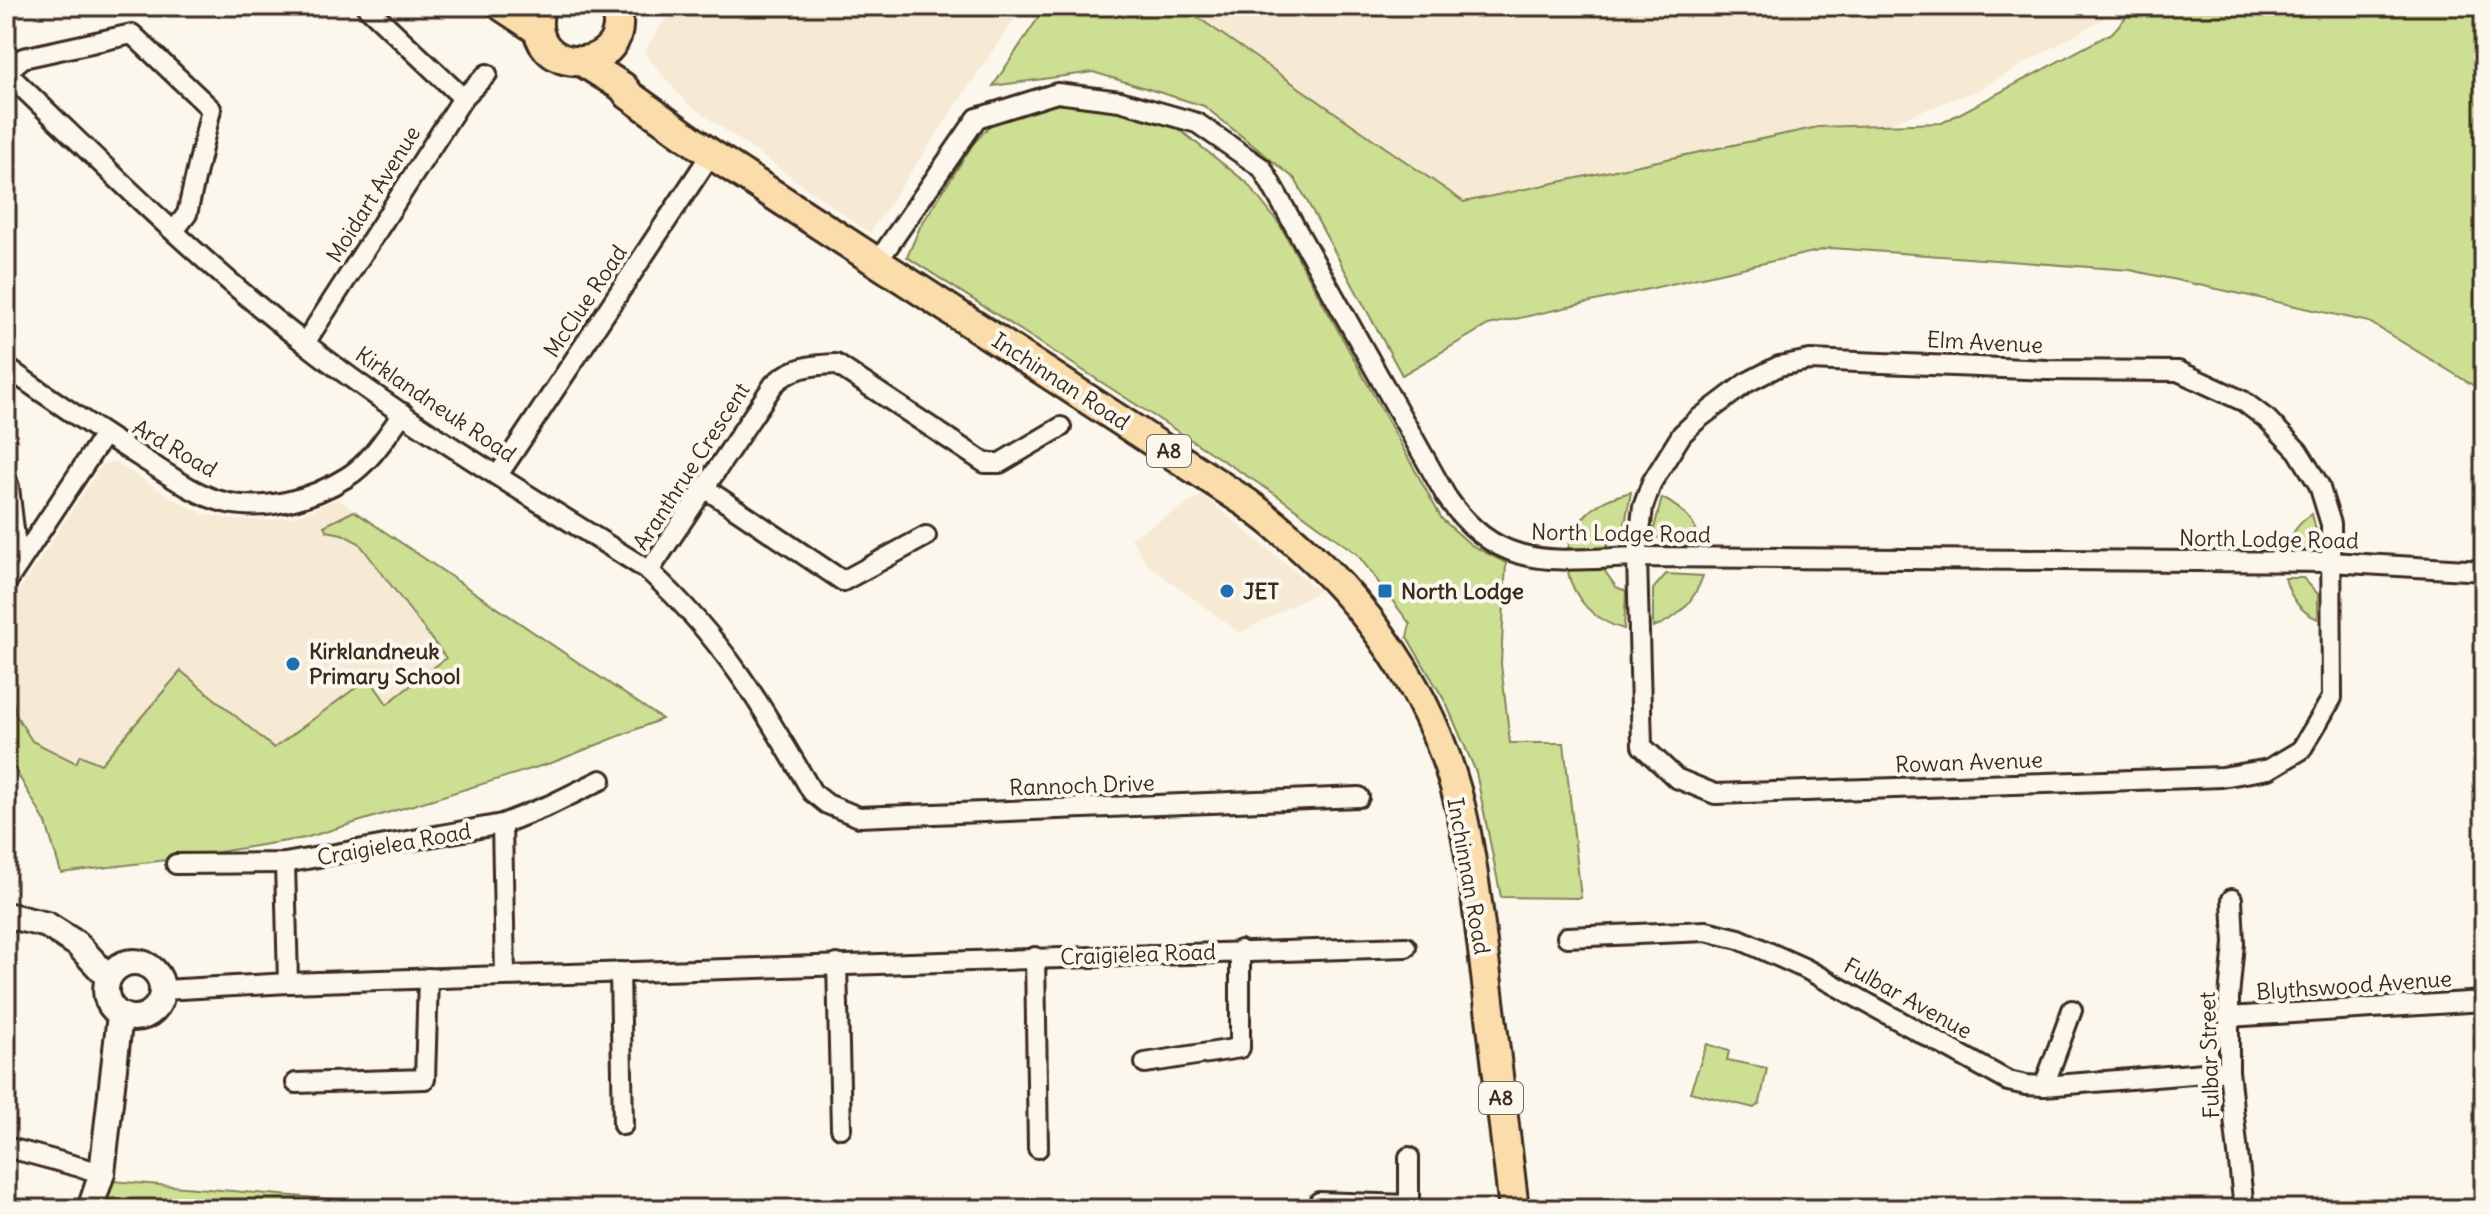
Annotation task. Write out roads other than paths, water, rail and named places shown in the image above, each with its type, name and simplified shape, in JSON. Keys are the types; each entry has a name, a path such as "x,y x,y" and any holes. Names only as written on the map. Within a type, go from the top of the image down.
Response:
{"main road":[{"path":"502,6 539,18"},
{"path":"583,62 609,48 617,30 615,6"},
{"name":"Inchinnan Road","path":"539,18 542,41 559,58 583,62 623,87 629,95 711,154 1284,530 1330,574 1382,636 1419,696 1441,746 1464,821 1514,1209"},
{"path":"609,48 623,87"}],"street":[{"path":"366,6 463,98"},
{"path":"6,72 23,58 132,34 211,109 187,214 174,231"},
{"name":"Kirklandneuk Road","path":"6,72 174,231 305,343 403,413 649,571 673,593 729,658 748,684 812,792"},
{"name":"Moidart Avenue","path":"305,343 463,98 487,74"},
{"name":"North Lodge Road","path":"878,261 977,118 1057,93 1120,101 1197,123 1262,168 1446,496 1463,520 1486,539 1518,555 1545,561 1637,557 2330,562 2484,571"},
{"name":"McClue Road","path":"498,475 711,154"},
{"name":"Elm Avenue","path":"1637,557 1647,495 1664,459 1682,434 1746,383 1779,366 1810,360 2047,370 2178,371 2243,401 2268,420 2298,451 2319,485 2331,524 2330,562"},
{"name":"Aranthrue Crescent","path":"649,571 774,384 784,374 807,366 836,364 985,463 1000,463 1061,427"},
{"name":"Ard Road","path":"6,367 104,435 187,487 224,502 269,505 296,500 348,477 362,465 403,413"},
{"path":"6,583 104,435"},
{"path":"6,478 18,564"},
{"path":"706,489 843,581 926,536"},
{"name":"Rowan Avenue","path":"1637,557 1642,746 1676,778 1715,794 2222,777 2269,769 2301,750 2332,698 2330,562"},
{"name":"Craigielea Road","path":"176,864 285,863 502,824 601,780"},
{"name":"Rannoch Drive","path":"812,792 827,804 859,817 1359,797"},
{"name":"Craigielea Road","path":"502,824 505,975"},
{"name":"Craigielea Road","path":"285,863 288,983"},
{"name":"Fulbar Street","path":"2232,899 2234,943 2228,1017 2229,1071 2244,1209"},
{"path":"6,915 47,925 77,944 108,977"},
{"name":"Fulbar Avenue","path":"1567,937 1706,931 1739,939 1806,969 2008,1081 2026,1085 2229,1071"},
{"name":"Craigielea Road","path":"163,990 505,975 1406,947"},
{"name":"Craigielea Road","path":"1145,1063 1240,1048 1240,950"},
{"name":"Craigielea Road","path":"1035,957 1038,1148"},
{"path":"141,962 157,972 163,990 156,1008 139,1018 120,1015 108,1002 108,977 122,964 141,962"},
{"path":"837,964 841,1128"},
{"path":"620,972 623,1125"},
{"path":"296,1083 425,1079 428,978"},
{"name":"Blythswood Avenue","path":"2228,1017 2484,1001"},
{"path":"2044,1086 2072,1010"},
{"path":"90,1209 102,1173 120,1015"},
{"path":"6,1147 102,1173"},
{"path":"1319,1209 1319,1202 1409,1207 1409,1157"}],"place":[{"name":"JET","path":"1227,591"},
{"name":"North Lodge","path":"1385,591"},
{"name":"Kirklandneuk Primary School","path":"293,664"}]}
